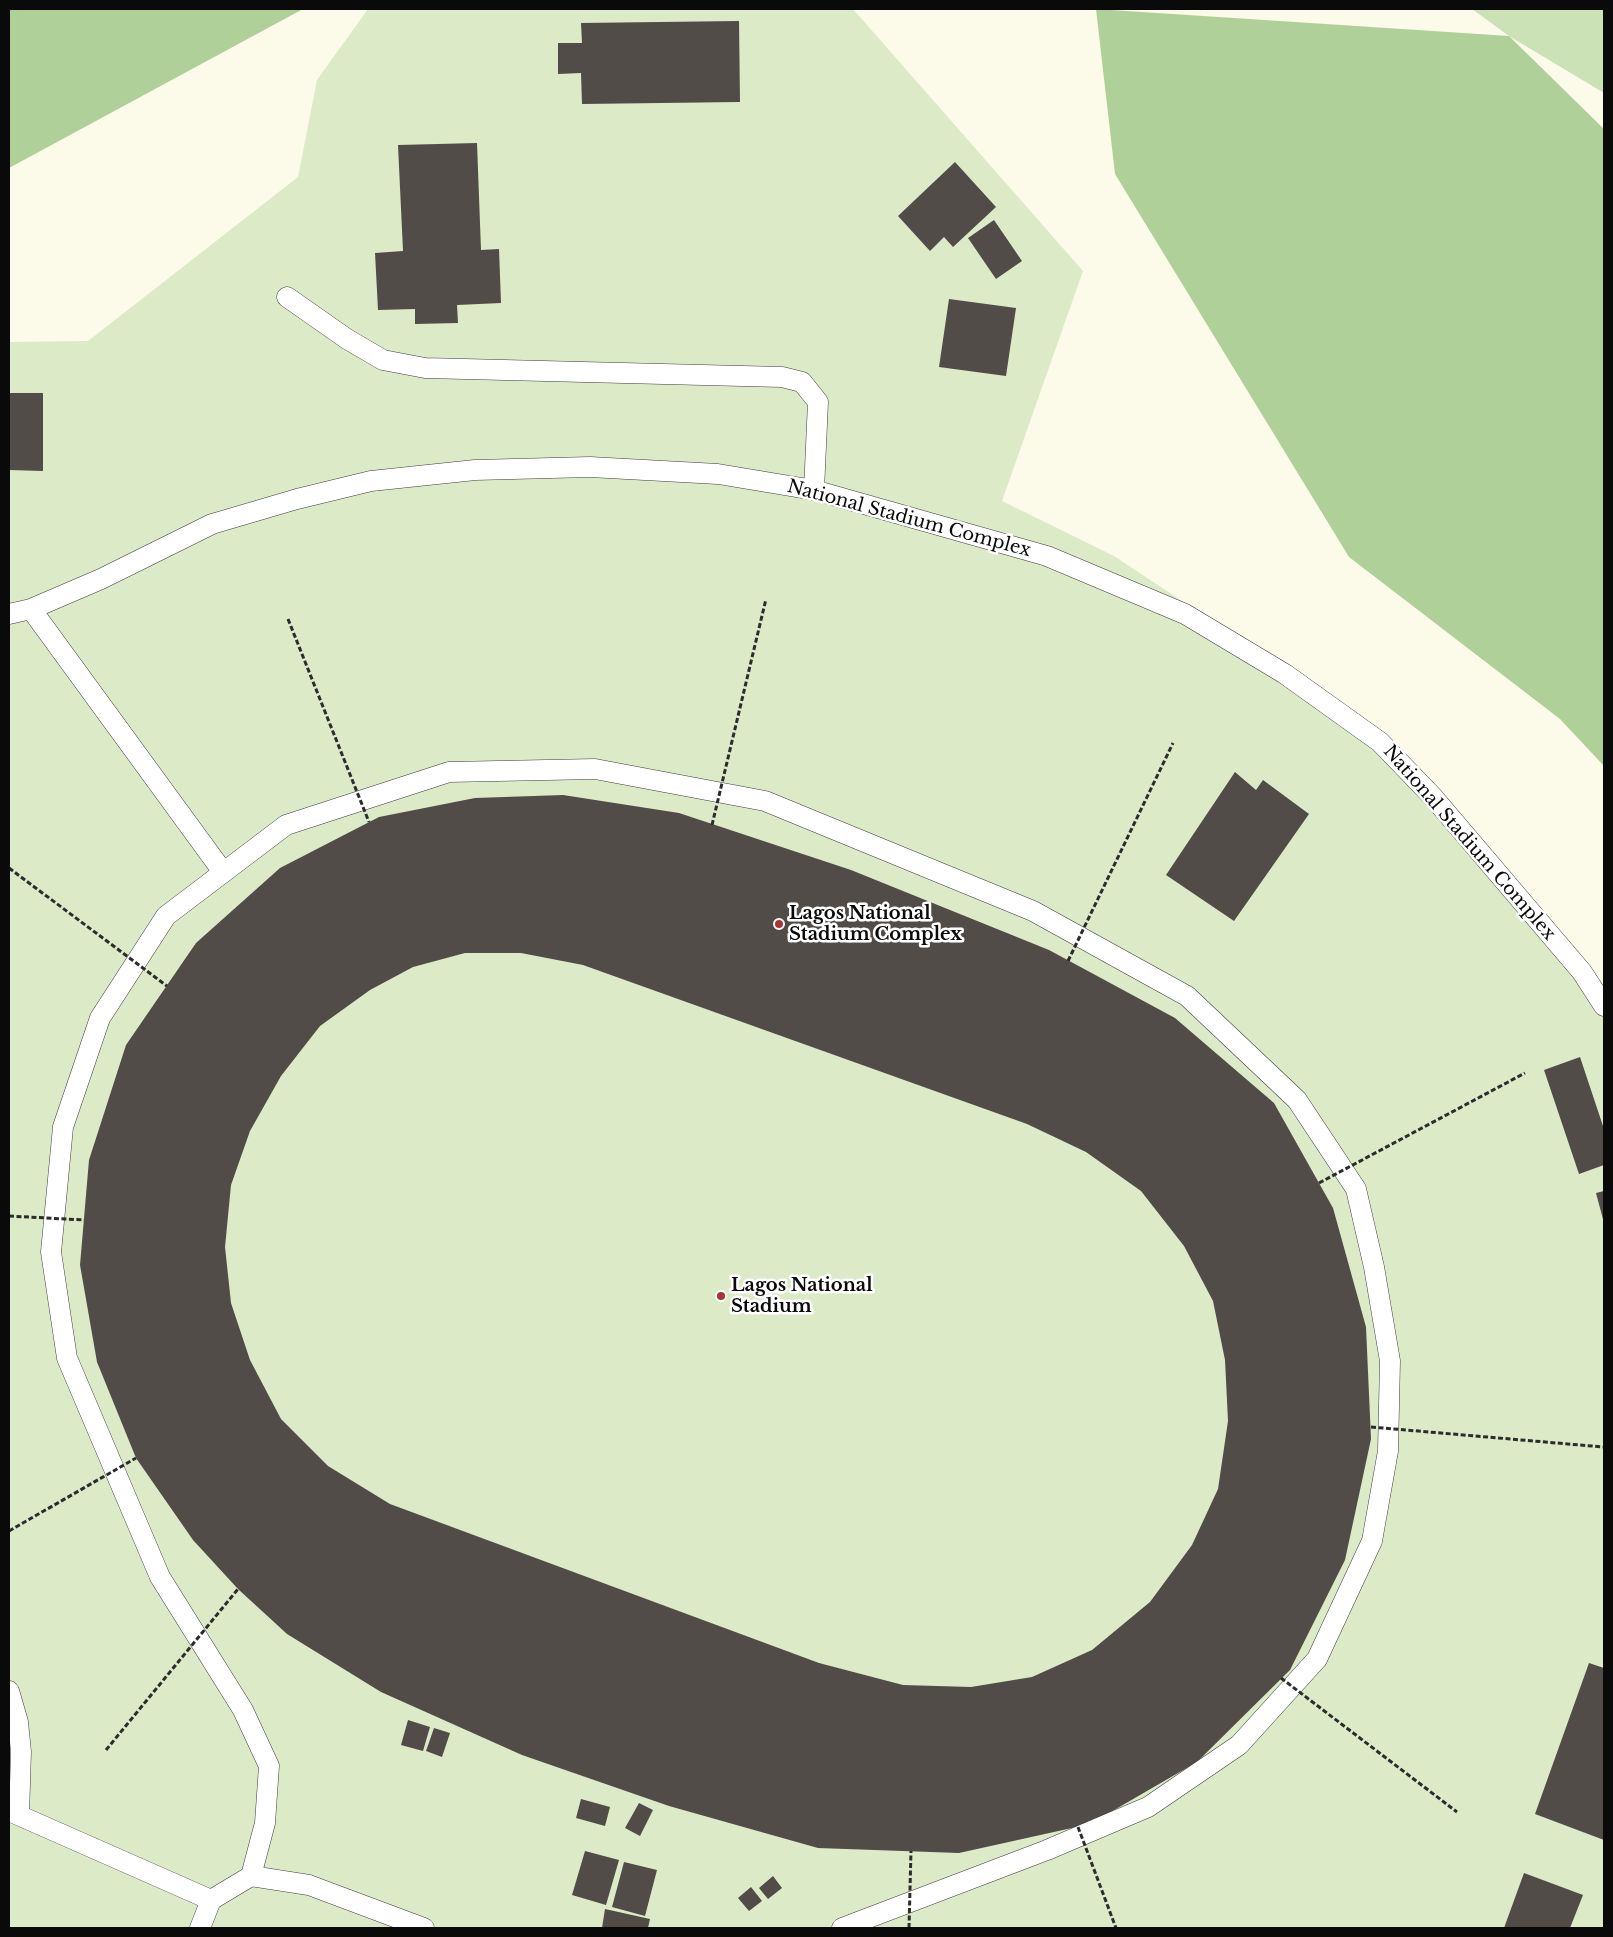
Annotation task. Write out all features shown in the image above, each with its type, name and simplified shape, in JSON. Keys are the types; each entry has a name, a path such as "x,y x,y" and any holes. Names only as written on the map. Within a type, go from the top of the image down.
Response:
{"lane":[{"path":"287,297 348,340 383,360 425,368 782,377 802,382 818,402 814,490"},
{"name":"National Stadium Complex","path":"9,614 31,610 101,580 212,524 297,499 371,481 475,470 590,467 718,474 814,490 1046,556 1185,614 1285,674 1380,742 1433,797 1576,965 1604,1006"},
{"path":"31,610 223,872"},
{"path":"250,1876 265,1824 269,1766 243,1710 160,1577 67,1358 51,1252 63,1127 100,1018 166,916 286,824 448,772 595,769 765,800 1033,911 1187,996 1297,1100 1356,1189 1374,1267 1390,1361 1388,1451 1372,1542 1317,1658 1239,1745 1148,1806 1047,1850 842,1928"},
{"path":"9,1691 18,1722 21,1752 14,1813 211,1900"},
{"path":"200,1928 211,1900 250,1876 310,1885 424,1928"}],"path":[{"path":"712,825 766,600"},
{"path":"288,619 369,822"},
{"path":"1068,960 1173,744"},
{"path":"9,868 167,986"},
{"path":"1319,1182 1525,1073"},
{"path":"9,1216 84,1220"},
{"path":"1371,1427 1603,1447"},
{"path":"9,1531 136,1458"},
{"path":"106,1750 238,1589"},
{"path":"1281,1678 1457,1812"},
{"path":"1078,1827 1116,1928"},
{"path":"909,1928 911,1851"}],"green space":[{"path":"9,9 303,9 9,168"},
{"name":"Lagos National Stadium Complex","path":"368,9 853,9 1083,271 1002,501 1114,556 1273,661 1408,765 1604,1005 1604,1928 9,1928 9,342 88,341 298,177 317,80"},
{"path":"1096,9 1509,36 1604,129 1604,766 1560,719 1349,557 1115,174"},
{"path":"1472,9 1604,9 1604,93 1509,36"}],"building":[{"path":"739,21 740,102 582,104 581,73 558,74 558,43 582,43 581,23"},
{"path":"477,143 481,250 499,249 501,303 457,305 458,323 415,324 415,309 378,310 375,253 403,251 398,145"},
{"path":"955,162 996,207 953,247 944,237 930,251 898,216"},
{"path":"994,220 1022,261 996,279 968,238"},
{"path":"949,299 1016,308 1006,376 939,367"},
{"path":"9,393 43,393 43,471 9,470"},
{"path":"1235,772 1256,790 1263,780 1309,814 1234,921 1166,875"},
{"path":"563,795 679,813 851,870 1049,950 1175,1018 1274,1103 1333,1208 1366,1327 1371,1439 1345,1560 1290,1670 1197,1762 1090,1824 959,1853 818,1848 669,1806 522,1755 381,1692 287,1634 238,1589 193,1540 136,1458 97,1362 80,1265 89,1160 126,1045 196,943 280,868 379,817 475,798","holes":["465,953 521,953 583,965 1027,1124 1086,1152 1141,1191 1184,1246 1213,1301 1225,1360 1228,1421 1218,1489 1192,1545 1150,1602 1092,1650 1032,1677 971,1687 903,1685 819,1663 390,1504 328,1466 281,1419 250,1360 231,1303 225,1247 231,1185 250,1131 281,1076 320,1026 370,990 413,967"]},
{"path":"1580,1057 1604,1129 1604,1165 1579,1174 1544,1070"},
{"path":"1604,1191 1604,1223 1596,1193"},
{"path":"1589,1663 1604,1668 1604,1840 1535,1814"},
{"path":"408,1720 430,1727 423,1751 401,1745"},
{"path":"434,1728 450,1733 442,1757 426,1751"},
{"path":"581,1799 610,1807 605,1826 576,1818"},
{"path":"639,1803 653,1810 640,1836 625,1828"},
{"path":"585,1851 619,1860 606,1905 572,1895"},
{"path":"624,1862 657,1870 645,1916 612,1907"},
{"path":"1524,1873 1583,1895 1570,1928 1504,1928"},
{"path":"773,1876 782,1888 768,1899 759,1888"},
{"path":"751,1887 762,1901 749,1911 738,1898"},
{"path":"605,1909 650,1919 648,1928 602,1928"}],"place":[{"name":"Lagos National Stadium Complex","path":"779,924"},
{"name":"Lagos National Stadium","path":"721,1296"}]}
